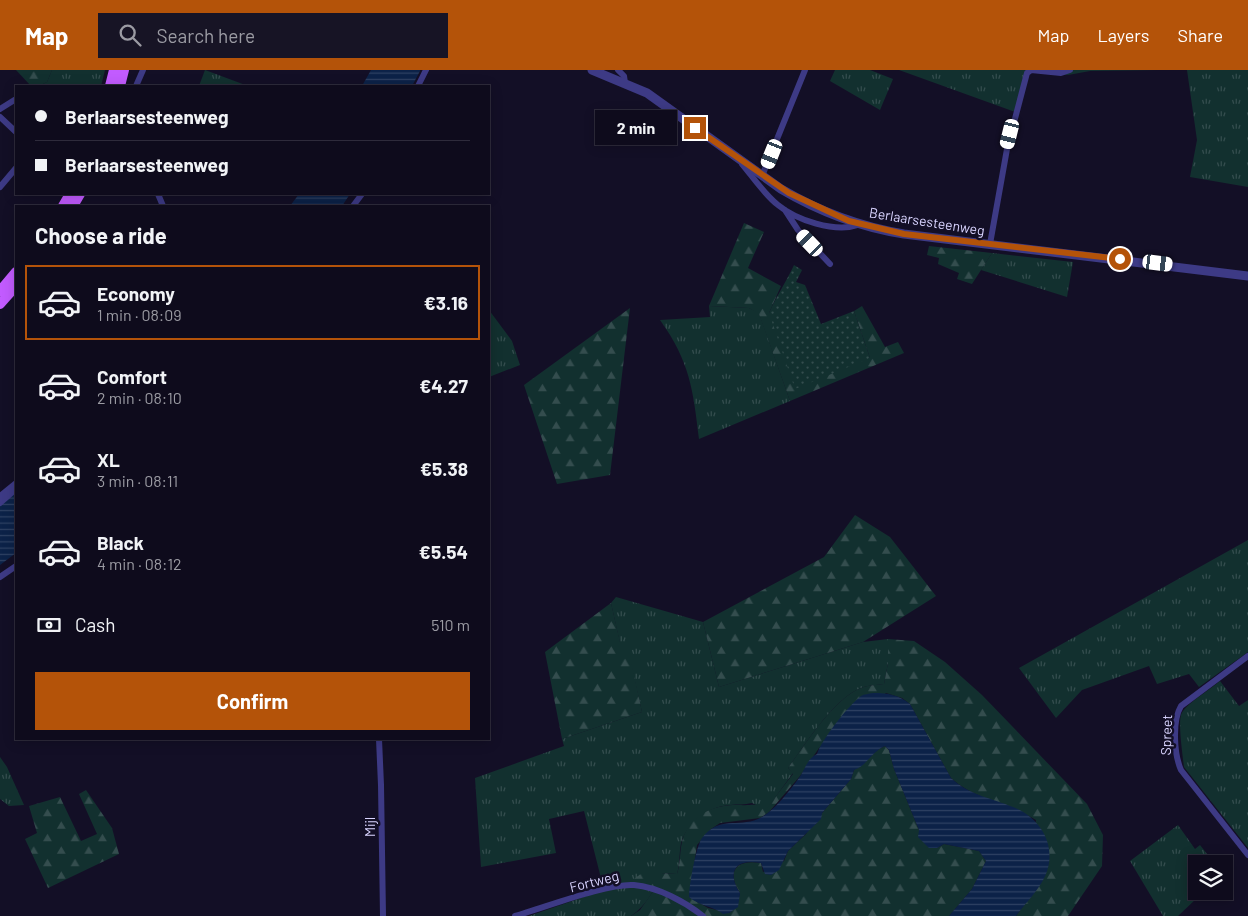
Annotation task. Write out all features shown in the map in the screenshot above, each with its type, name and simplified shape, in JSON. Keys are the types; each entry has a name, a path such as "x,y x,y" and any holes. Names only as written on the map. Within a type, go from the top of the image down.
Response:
{"main road":[{"path":"110,85 114,70"},
{"path":"120,85 124,70"},
{"path":"0,290 15,273"},
{"path":"0,304 15,287"}],"street":[{"path":"136,85 143,70"},
{"path":"418,85 426,70"},
{"name":"Berlaarsesteenweg","path":"592,70 625,83 656,99 762,176 804,201 859,224 904,234 1248,276"},
{"path":"618,70 624,76 625,83"},
{"path":"762,176 805,70"},
{"name":"Berlaarsesteenweg","path":"990,244 1007,149 1028,73 1032,70 1061,73 1070,70"},
{"path":"0,109 15,99"},
{"path":"0,117 15,131"},
{"name":"Berlaarsesteenweg","path":"735,156 776,204 785,210 814,223 834,226 859,224"},
{"path":"0,187 15,169"},
{"name":"Berlaarsesteenweg","path":"785,210 798,230 830,264"},
{"path":"0,496 15,484"},
{"path":"0,503 15,490"},
{"path":"0,577 15,567"},
{"name":"Spreet","path":"1248,656 1181,706 1177,718 1176,735 1177,762 1181,770 1248,855"},
{"name":"Mijl","path":"379,740 382,784 382,916"},
{"name":"Fortweg","path":"515,916 604,890 632,885 666,895 703,916"}],"green space":[{"path":"16,70 52,70 47,82 41,85 30,85"},
{"path":"52,70 105,70 101,85 41,85 47,82"},
{"path":"205,70 245,85 199,85"},
{"path":"835,70 870,70 893,79 880,110 830,81"},
{"path":"899,70 1157,70 1090,71 1068,75 1033,72 1029,74 1018,113"},
{"path":"1187,70 1248,70 1248,187 1190,177 1197,140"},
{"path":"744,223 764,232 748,268 781,286 769,313 870,358 854,311 862,306 885,347 898,342 904,353 790,401 759,314 749,308 709,306"},
{"path":"929,246 992,253 972,284 957,279 959,273 938,264 939,258 927,255"},
{"path":"992,253 1073,262 1067,297 981,270"},
{"path":"794,265 802,270 796,282 805,285 821,324 854,311 870,358 795,389 769,313"},
{"path":"709,306 749,308 759,313 790,401 699,439 695,405 684,363 678,349 660,320 710,317"},
{"path":"630,308 610,475 557,484 524,385"},
{"path":"490,311 512,341 520,365 490,377"},
{"path":"855,515 890,537 936,596 863,642 719,687 703,622 824,557"},
{"path":"1248,540 1248,652 1199,687 1189,674 1157,684 1149,666 1082,690 1056,718 1019,668"},
{"path":"616,597 703,622 719,687 863,642 888,639 888,663 884,684 861,688 841,701 811,735 788,768 793,773 766,810 752,803 722,806 700,816 684,835 681,843 677,874 662,873 646,902 631,916 529,916 604,890 584,811 549,819 556,853 481,867 475,778 564,746 562,739 642,712 626,642 620,643 611,603"},
{"path":"611,603 620,642 627,642 642,712 562,739 545,652"},
{"path":"888,639 914,641 945,662 982,695 1087,804 1103,835 1102,866 1068,916 1016,916 1028,899 1036,820 1015,809 981,796 951,778 910,704 902,698 886,693 819,748 800,776 769,812 760,818 720,823 711,829 697,845 689,897 708,908 729,913 737,907 740,893 734,878 736,868 745,863 761,863 763,872 784,861 788,851 806,834 811,826 816,824 822,813 851,779 854,770 885,746 889,750 894,769 919,830 919,837 937,848 944,844 979,851 986,861 972,889 949,916 631,916 640,910 654,890 623,886 644,872 677,874 684,835 692,822 704,813 718,807 756,805 766,809 793,774 788,768 830,712 840,702 861,688 884,684 888,663"},
{"path":"1220,681 1239,706 1248,700 1248,848 1184,767 1180,733 1181,715 1192,702"},
{"path":"0,757 7,767 24,805 9,806 0,799"},
{"path":"86,790 112,828 119,854 48,888 25,839 37,833 29,806 60,797 81,841 97,834 79,794"},
{"path":"1178,825 1195,849 1200,845 1208,855 1188,855 1188,900 1195,900 1178,916 1163,916 1130,861"}],"water":[{"path":"371,70 420,70 413,85 363,85"},
{"path":"298,195 349,195 343,205 291,205"},
{"path":"15,493 15,554 0,565 0,506"},
{"path":"873,693 893,695 902,698 910,704 951,778 958,784 973,792 1024,812 1041,828 1049,848 1047,871 1042,882 1016,916 949,916 972,889 986,861 979,851 944,844 937,848 929,848 918,837 919,830 894,769 889,750 885,746 876,751 859,768 854,770 851,779 822,813 821,819 788,851 779,870 771,875 765,874 761,863 752,862 745,862 736,868 734,878 740,893 738,907 729,913 723,914 689,897 695,857 702,838 709,831 722,824 743,823 758,819 770,811 792,787 809,760 817,754 824,740 843,715 861,696"}],"route":[{"path":"695,128 789,193 820,210 849,221 904,234 1120,259"}]}
